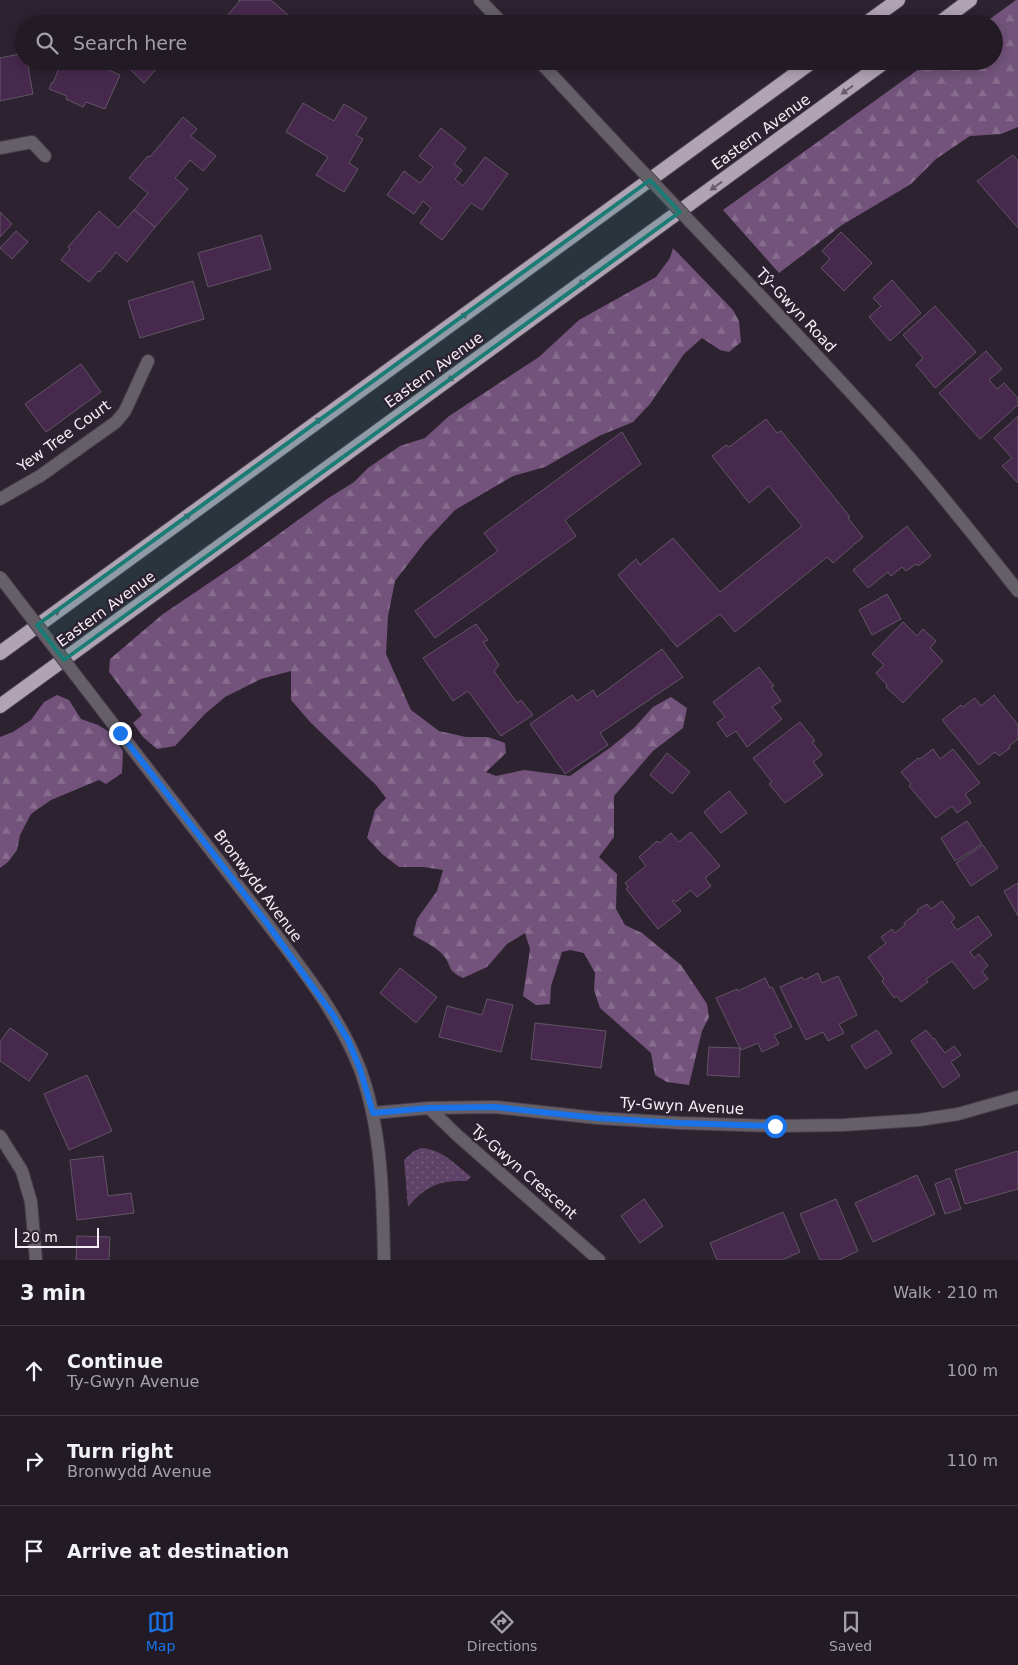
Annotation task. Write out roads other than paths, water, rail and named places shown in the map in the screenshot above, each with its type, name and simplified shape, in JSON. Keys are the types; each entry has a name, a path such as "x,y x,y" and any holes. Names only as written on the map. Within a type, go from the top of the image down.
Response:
{"highway":[{"path":"877,15 898,0"},
{"path":"950,15 970,0"},
{"name":"Eastern Avenue","path":"0,653 801,70"},
{"name":"Eastern Avenue","path":"0,706 874,70"}],"street":[{"path":"480,0 494,15"},
{"name":"Tŷ-Gwyn Road","path":"547,70 827,366 966,525 1018,591"},
{"path":"0,148 32,142 46,156"},
{"name":"Yew Tree Court","path":"0,499 40,476 116,422 125,411 148,361"},
{"name":"Bronwydd Avenue","path":"0,576 271,930 333,1015 348,1040 360,1069 373,1113 379,1155 384,1260"},
{"name":"Ty-Gwyn Avenue","path":"373,1113 429,1108 495,1107 597,1118 775,1126 919,1120 958,1114 1018,1097"},
{"name":"Ty-Gwyn Crescent","path":"429,1108 599,1260"},
{"path":"0,1136 22,1172 31,1202 36,1260"}]}
